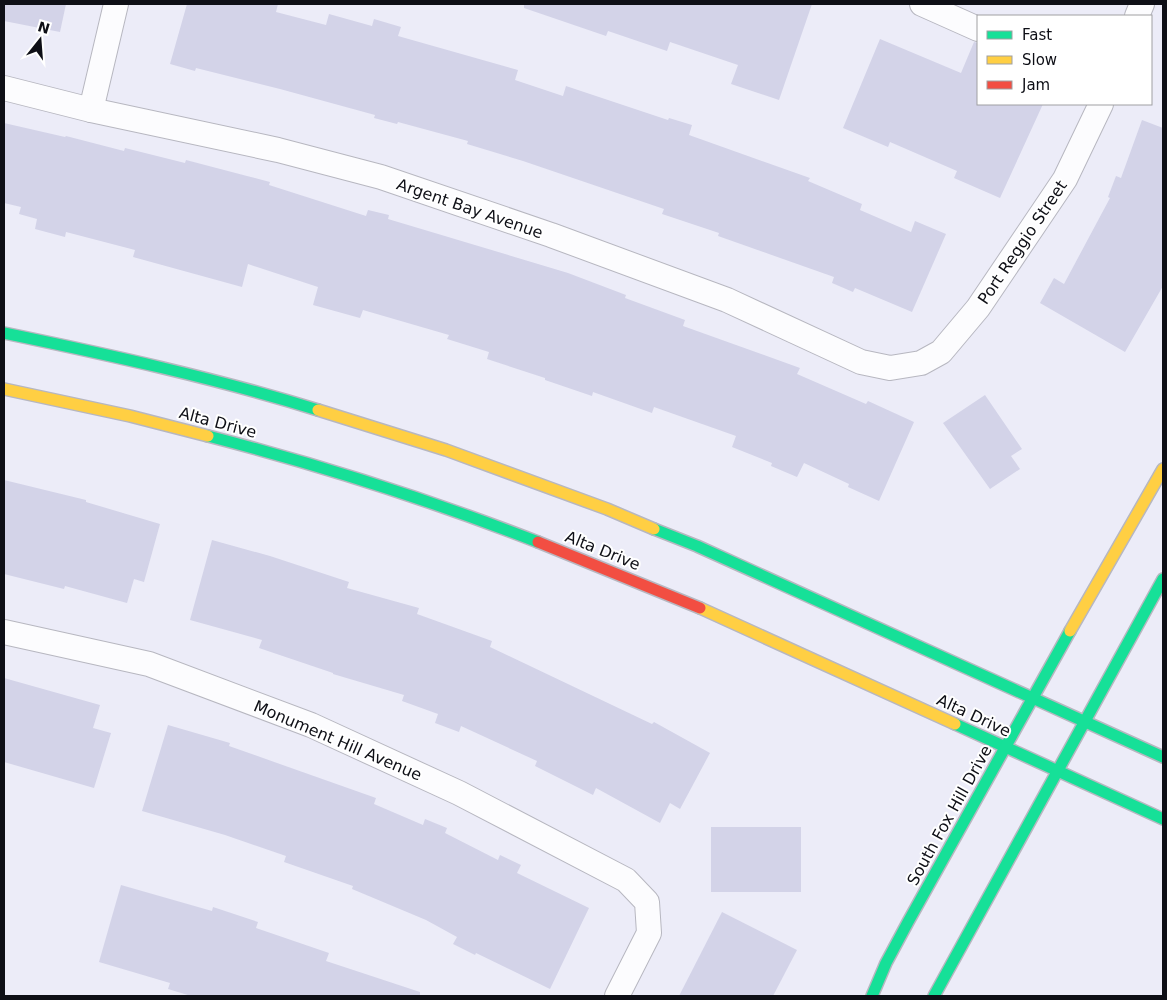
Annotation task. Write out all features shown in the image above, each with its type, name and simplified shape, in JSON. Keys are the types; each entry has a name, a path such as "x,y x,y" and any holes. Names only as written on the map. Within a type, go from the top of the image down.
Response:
{"main road":[{"path":"4,333 106,354 269,396 364,423 455,453 607,509 697,546 1163,758"},
{"name":"Alta Drive","path":"4,389 155,422 252,448 347,475 498,526 719,616 1163,819"},
{"name":"South Fox Hill Drive","path":"872,996 890,954 1032,698 1163,469"},
{"path":"934,996 1163,579"}],"street":[{"path":"91,110 116,4"},
{"path":"922,4 977,29"},
{"name":"Argent Bay Avenue","path":"4,88 91,110 278,150 381,177 551,235 727,300 860,362 890,368 921,363"},
{"name":"Port Reggio Street","path":"921,363 941,352 978,308 1065,179 1101,105"},
{"name":"Monument Hill Avenue","path":"4,632 148,664 311,725 459,792 618,875 626,880 647,902 648,933 617,996"}],"building":[{"path":"4,4 66,4 60,32 4,21"},
{"path":"187,4 278,4 276,12 326,25 329,14 372,26 374,19 401,27 398,36 518,70 515,80 563,96 566,86 668,120 669,118 692,125 689,135 810,178 808,181 862,204 860,210 911,232 915,221 946,234 912,312 855,288 853,292 832,283 834,277 718,236 719,233 662,214 664,209 467,144 468,141 398,122 397,124 374,118 375,115 280,89 196,68 195,71 170,64"},
{"path":"524,4 812,4 779,100 731,84 738,65 670,42 667,51 608,31 606,36 524,8"},
{"path":"880,39 961,73 974,42 977,43 977,105 1043,105 1000,198 954,178 957,171 890,142 888,147 843,128"},
{"path":"1142,120 1163,128 1163,286 1125,352 1040,303 1054,278 1064,284 1110,198 1108,197 1116,176 1121,178"},
{"path":"4,123 124,151 125,148 185,163 186,160 270,182 269,185 366,216 368,210 389,215 388,219 568,273 626,295 625,298 685,320 683,326 800,368 797,374 866,404 868,401 914,422 879,501 848,487 849,484 804,463 797,477 771,466 772,463 732,447 736,436 654,407 652,413 593,392 592,396 545,380 545,378 487,359 489,352 447,339 449,335 363,310 360,318 313,305 318,287 248,264 242,287 133,257 135,250 66,232 65,237 35,229 37,219 19,214 21,207 4,203"},
{"path":"985,395 1022,449 1011,456 1020,469 990,489 943,423"},
{"path":"4,480 86,500 86,502 160,524 144,582 134,579 127,603 65,586 64,589 4,574"},
{"path":"212,540 270,556 349,582 347,588 419,608 417,614 492,641 490,647 652,724 654,722 710,753 680,809 670,803 660,823 596,788 593,795 535,766 537,761 461,726 459,732 435,723 438,714 402,701 404,695 333,674 259,648 262,640 190,620"},
{"path":"4,678 100,705 93,728 111,733 94,788 4,762"},
{"path":"168,725 230,743 229,746 376,798 374,804 423,825 425,819 447,828 445,833 498,860 500,855 521,865 517,873 589,908 550,989 476,953 475,955 453,944 457,937 426,920 352,889 353,886 284,862 286,856 225,835 142,811"},
{"path":"711,827 801,827 801,892 711,892"},
{"path":"121,885 212,911 213,907 258,922 256,928 329,953 326,961 420,992 420,996 191,996 168,989 170,983 99,962"},
{"path":"722,912 797,950 773,996 679,996"}],"traffic: fast":[{"path":"4,333 162,368 318,410"},
{"path":"208,436 374,484 538,542"},
{"path":"654,529 697,546 1163,757"},
{"path":"934,996 1163,579"},
{"path":"872,996 886,963 908,922 1070,631"},
{"path":"955,724 1163,819"}],"traffic: slow":[{"path":"4,389 130,416 208,436"},
{"path":"318,410 446,450 607,509 654,529"},
{"path":"1070,631 1163,469"},
{"path":"700,608 955,724"}],"traffic: jam":[{"path":"538,542 700,608"}]}
